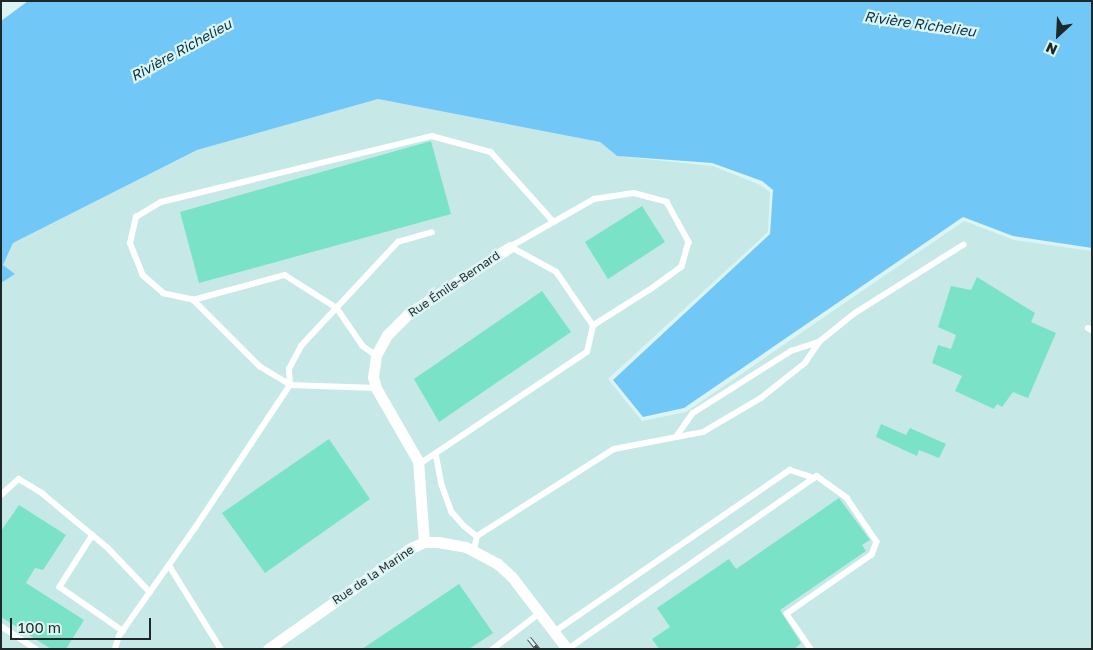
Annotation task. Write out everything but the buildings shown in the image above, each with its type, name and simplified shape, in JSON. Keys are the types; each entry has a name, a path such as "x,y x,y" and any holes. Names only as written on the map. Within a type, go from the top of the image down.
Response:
{"street":[{"name":"Rue Émile-Bernard","path":"424,542 418,465 415,452 387,410 376,388 373,377 376,355 387,335 408,314 510,247"},
{"name":"Rue de la Marine","path":"268,649 409,549 424,542 452,543 474,550 498,564 512,577 568,649"}],"lane":[{"path":"376,355 363,346 337,308 285,275 193,300 164,294 143,276 130,244 136,218 162,202 432,136 491,152 554,222"},
{"path":"418,465 587,352 593,326 682,267 689,242 667,202 634,193 594,198 510,247"},
{"path":"115,649 123,631 290,385 289,369 301,346 398,242 432,232"},
{"path":"474,550 477,536 614,449 703,432 761,398 806,363 819,342 855,313 963,245"},
{"path":"510,247 556,272 593,326"},
{"path":"193,300 260,367 290,385 376,388"},
{"path":"676,437 693,413 791,351 819,342"},
{"path":"436,454 442,485 452,512 464,526 477,536"},
{"path":"554,632 790,470 814,478 817,476 847,498 877,542 872,555 787,614 811,649"},
{"path":"568,649 814,478"},
{"path":"1,495 19,479 42,493 108,548 150,592"},
{"path":"93,535 60,587 123,631"},
{"path":"169,565 221,649"},
{"path":"493,649 540,614"},
{"path":"1,626 36,649"}],"shaded area":[{"path":"378,99 600,142 617,156 713,166 760,185 770,192 768,232 608,379 642,421 686,412 964,221 1014,240 1092,251 1092,649 1,649 1,283 15,274 3,266 13,243 197,150"}],"water":[{"name":"Rivière Richelieu","path":"28,1 1092,1 1092,248 1013,236 963,217 684,408 643,417 613,380 770,234 773,190 762,181 712,163 617,156 600,142 378,99 197,150 13,243 3,265 15,274 1,283 1,21"}],"railway":[{"path":"529,638 538,649"}]}
